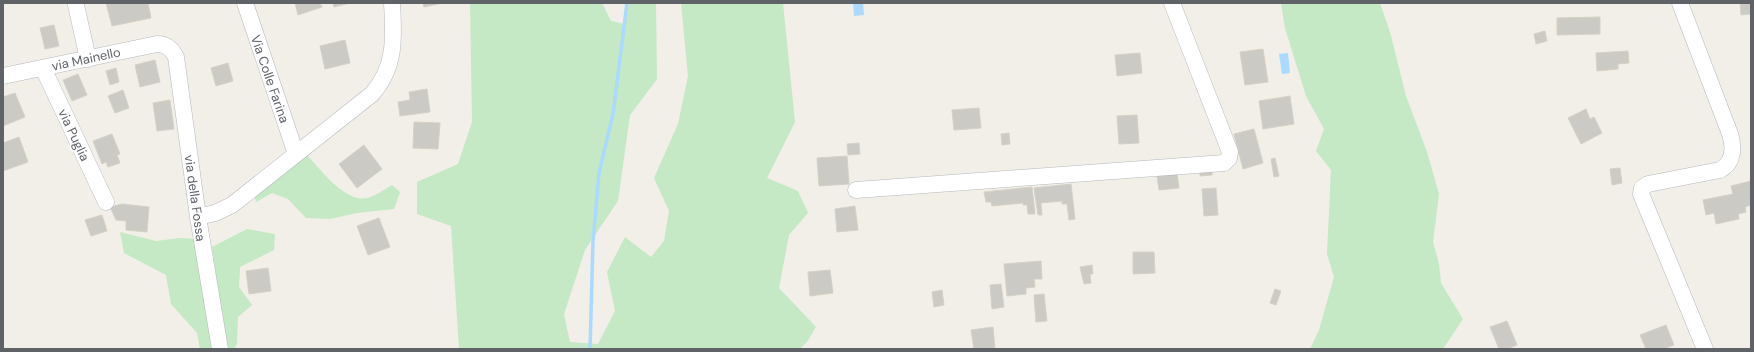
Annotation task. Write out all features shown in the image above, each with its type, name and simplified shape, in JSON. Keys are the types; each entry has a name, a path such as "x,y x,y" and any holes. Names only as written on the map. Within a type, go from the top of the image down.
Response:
{"street":[{"name":"Via Colle Farina","path":"245,3 296,154"},
{"path":"198,217 211,215 228,208 372,94 379,86 389,68 393,51 392,3"},
{"path":"856,190 1224,163 1229,158 1230,152 1172,3"},
{"path":"1680,3 1730,134 1732,156 1728,163 1720,170 1648,184 1642,188 1642,194 1705,349"},
{"path":"76,5 88,58"},
{"name":"via Mainello","path":"3,76 157,44 169,48"},
{"name":"via della Fossa","path":"169,48 176,57 198,217 220,349"},
{"name":"via Puglia","path":"43,68 106,202"}],"green space":[{"path":"470,3 602,3 611,21 625,24 629,3 656,3 657,79 630,115 618,201 585,250 564,314 570,342 598,344 615,311 607,272 625,237 651,257 664,241 669,211 654,178 678,124 688,76 681,3 783,3 795,122 767,178 798,191 808,213 789,235 779,288 816,327 807,342 800,349 459,349 451,226 417,214 417,182 458,164 472,122"},
{"path":"1281,3 1380,3 1390,32 1406,96 1427,152 1439,194 1433,242 1439,264 1441,283 1463,319 1443,349 1310,349 1319,330 1334,277 1327,254 1331,170 1316,151 1324,129 1306,96 1285,28"},
{"path":"307,155 334,184 350,195 359,198 367,198 392,185 400,192 394,209 357,213 330,219 306,218 288,199 272,193 256,202 254,194"},
{"path":"247,229 275,234 274,250 240,267 239,287 252,305 238,317 237,344 234,349 227,349 212,247"},
{"path":"120,232 156,241 180,238 197,239 216,349 200,349 197,333 171,304 166,275 124,253"}],"water":[{"path":"853,3 863,3 864,15 854,16"},
{"path":"1288,53 1290,73 1282,74 1279,54"}],"building":[{"path":"106,3 148,3 151,18 112,26"},
{"path":"295,3 320,3 322,7 298,15"},
{"path":"333,3 350,3 334,7"},
{"path":"423,3 443,3 424,7"},
{"path":"1740,3 1751,3 1751,14 1741,15"},
{"path":"1600,17 1600,34 1557,35 1557,18"},
{"path":"54,25 59,46 45,49 40,28"},
{"path":"1545,31 1547,41 1536,44 1534,34"},
{"path":"345,40 350,63 325,69 320,46"},
{"path":"1263,49 1268,82 1245,85 1240,52"},
{"path":"1628,51 1629,63 1618,64 1618,69 1597,71 1596,53"},
{"path":"1140,53 1142,73 1117,76 1115,55"},
{"path":"155,60 160,82 140,87 135,65"},
{"path":"228,63 233,81 216,86 211,68"},
{"path":"116,68 119,82 110,85 106,71"},
{"path":"78,74 87,95 72,101 63,80"},
{"path":"427,89 430,112 400,116 398,102 410,100 409,92"},
{"path":"123,90 129,108 115,113 108,96"},
{"path":"15,93 25,117 3,126 3,97"},
{"path":"1290,96 1294,124 1263,129 1259,101"},
{"path":"170,100 174,129 157,131 153,103"},
{"path":"979,108 981,128 954,130 952,110"},
{"path":"1586,109 1590,119 1594,117 1602,133 1581,144 1568,118"},
{"path":"1137,115 1139,143 1119,144 1117,116"},
{"path":"414,122 440,123 438,149 413,148"},
{"path":"1254,129 1263,163 1243,169 1234,134"},
{"path":"1009,133 1010,144 1002,145 1001,134"},
{"path":"112,134 120,154 117,155 120,163 108,167 106,162 102,164 93,141"},
{"path":"19,137 28,162 3,171 3,143"},
{"path":"859,143 860,154 848,155 847,144"},
{"path":"364,145 382,169 357,188 339,164"},
{"path":"847,156 849,184 819,186 817,158"},
{"path":"1275,158 1279,176 1274,177 1271,159"},
{"path":"1212,167 1212,175 1200,176 1200,169"},
{"path":"1620,168 1622,183 1612,185 1610,169"},
{"path":"1177,173 1179,188 1159,190 1157,176"},
{"path":"1751,181 1751,205 1745,207 1746,212 1738,214 1739,219 1716,224 1714,213 1706,215 1703,200 1733,194 1731,186"},
{"path":"1071,184 1075,219 1069,220 1067,204 1062,204 1062,201 1041,203 1042,215 1038,215 1034,188"},
{"path":"1032,187 1035,214 1028,214 1027,205 1023,205 1023,203 992,206 991,202 986,202 984,192"},
{"path":"1216,188 1218,215 1204,216 1202,189"},
{"path":"122,204 149,207 147,232 126,230 126,221 116,220 110,207"},
{"path":"855,206 858,230 837,232 835,209"},
{"path":"102,215 107,231 91,236 85,220"},
{"path":"379,218 390,247 368,255 357,226"},
{"path":"1133,252 1154,252 1155,273 1133,274"},
{"path":"1041,261 1042,279 1034,279 1035,287 1026,288 1026,294 1007,296 1004,264"},
{"path":"1092,265 1093,274 1090,274 1091,283 1084,284 1080,267"},
{"path":"268,268 271,291 249,294 246,271"},
{"path":"830,270 833,293 810,296 808,272"},
{"path":"1001,284 1004,307 992,309 990,285"},
{"path":"1275,289 1281,291 1276,305 1270,303"},
{"path":"942,290 944,305 934,307 932,292"},
{"path":"1044,294 1047,321 1036,322 1034,295"},
{"path":"1507,321 1517,345 1507,349 1499,349 1490,327"},
{"path":"1666,325 1674,345 1663,349 1646,349 1640,335"},
{"path":"993,327 995,349 974,349 971,330"}],"waterway":[{"path":"590,349 593,242 599,173 613,114 627,3"}]}
